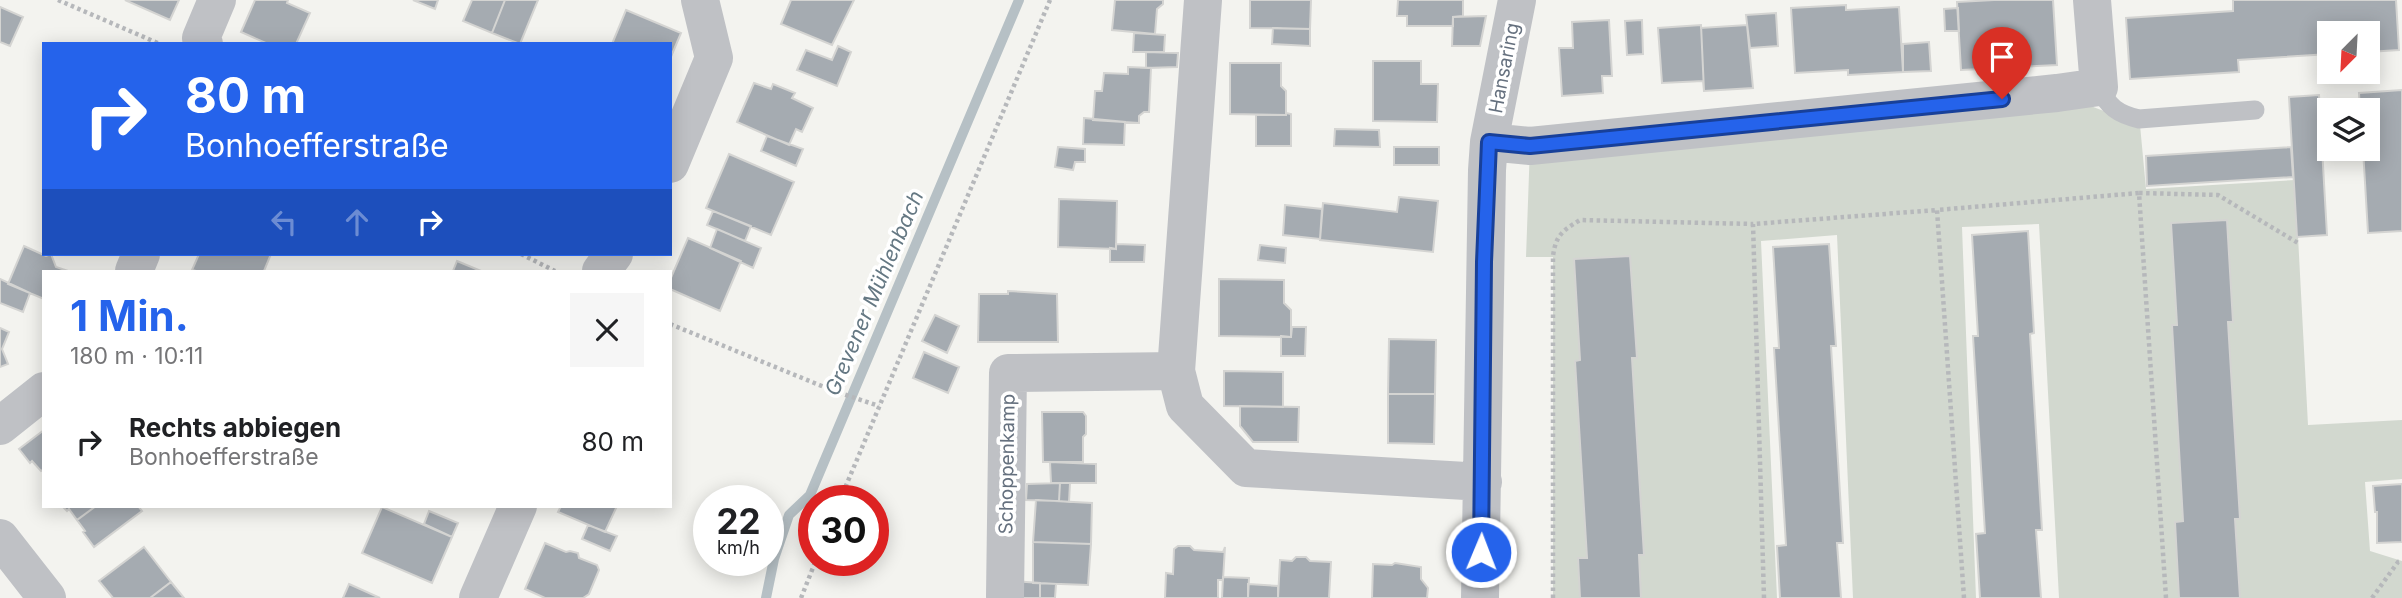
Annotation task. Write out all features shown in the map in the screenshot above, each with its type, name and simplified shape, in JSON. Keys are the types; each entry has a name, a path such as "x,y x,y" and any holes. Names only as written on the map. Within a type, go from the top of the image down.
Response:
{"street":[{"path":"203,42 201,38 217,0"},
{"path":"672,159 713,58 700,0"},
{"path":"1203,0 1176,371 1185,407 1246,468 1483,482"},
{"name":"Hansaring","path":"1480,598 1484,262 1489,142 1517,0"},
{"path":"1489,142 1530,146 2099,87 2092,0"},
{"path":"602,270 612,256"},
{"name":"Schoppenkamp","path":"1005,596 1009,373 1176,371"},
{"path":"0,426 42,393"},
{"path":"478,598 517,508"},
{"path":"0,538 47,598"}],"lane":[{"path":"2099,87 2113,110 2139,119 2255,110"}],"path":[{"path":"58,0 155,42"},
{"path":"846,485 876,405 1050,0"},
{"path":"2139,194 2166,598"},
{"path":"1553,598 1555,240 1580,220 1752,224 2139,194 2218,195 2298,243"},
{"path":"1937,210 1964,598"},
{"path":"1752,224 1764,598"},
{"path":"525,256 553,270"},
{"path":"672,325 834,391 876,405"},
{"path":"2372,598 2398,562 2402,561"},
{"path":"801,598 810,576"}],"shaded area":[{"path":"2057,93 2140,125 2146,189 2295,180 2308,425 2402,420 2402,479 2365,482 2370,551 2402,561 2402,598 2059,598 2039,224 1962,227 1976,598 1853,598 1837,235 1761,241 1777,598 1553,598 1553,257 1526,257 1530,146"}],"building":[{"path":"125,0 179,0 170,20"},
{"path":"255,0 288,0 287,3 310,13 297,42 264,42 241,32"},
{"path":"413,0 438,0 435,9"},
{"path":"472,0 505,0 492,33 463,21"},
{"path":"505,0 538,0 521,42 492,33"},
{"path":"791,0 854,0 832,45 781,24"},
{"path":"1115,0 1163,0 1163,4 1157,9 1155,34 1112,30"},
{"path":"1250,0 1311,0 1310,29 1250,28"},
{"path":"1398,0 1463,0 1463,16 1453,17 1453,26 1407,26 1407,16 1397,16"},
{"path":"2053,0 2057,65 2017,67 2017,72 2002,73 2002,68 1961,70 1957,2"},
{"path":"2233,0 2396,0 2399,50 2380,51 2380,21 2317,21 2317,55 2238,60 2239,72 2130,79 2126,18 2233,11"},
{"path":"1846,5 1846,10 1899,7 1903,72 1848,75 1848,70 1795,73 1791,8"},
{"path":"0,7 23,17 10,46 0,42"},
{"path":"1958,8 1959,31 1945,31 1944,9"},
{"path":"626,10 681,33 672,54 672,42 613,42"},
{"path":"1776,13 1778,46 1750,48 1746,15"},
{"path":"1486,16 1480,46 1452,46 1453,17"},
{"path":"1609,20 1612,76 1602,76 1603,93 1562,96 1559,48 1573,48 1572,22"},
{"path":"1642,20 1643,54 1627,55 1625,21"},
{"path":"1701,25 1704,91 1703,81 1662,83 1658,28"},
{"path":"1747,25 1753,88 1704,91 1701,28"},
{"path":"1273,28 1310,29 1310,46 1272,44"},
{"path":"1134,33 1165,35 1164,52 1133,52"},
{"path":"1929,42 1931,71 1903,72 1903,44"},
{"path":"838,46 851,52 837,86 797,70 806,50 832,60"},
{"path":"1146,52 1178,53 1177,67 1146,68"},
{"path":"1373,61 1421,61 1421,84 1438,84 1437,122 1373,121"},
{"path":"1230,63 1281,63 1281,86 1286,91 1286,115 1230,114"},
{"path":"1128,67 1151,68 1149,112 1139,116 1139,123 1093,120 1095,91 1102,91 1104,73 1128,74"},
{"path":"754,83 771,89 773,84 795,93 792,98 813,108 802,132 796,129 789,145 737,122"},
{"path":"2402,90 2402,231 2368,233 2364,161 2380,161 2380,98 2359,98 2359,93"},
{"path":"2319,95 2317,161 2323,161 2327,235 2297,237 2289,97"},
{"path":"1291,114 1291,146 1256,146 1256,115"},
{"path":"1084,118 1125,122 1124,145 1083,144"},
{"path":"1335,129 1379,130 1380,147 1334,146"},
{"path":"767,136 803,149 796,166 761,151"},
{"path":"1058,147 1085,149 1085,162 1075,162 1073,170 1055,167"},
{"path":"1394,147 1439,147 1439,165 1394,165"},
{"path":"2291,147 2293,177 2147,186 2146,156"},
{"path":"729,154 794,182 771,235 706,208"},
{"path":"1399,197 1438,201 1433,252 1320,240 1323,203 1397,212"},
{"path":"1059,199 1117,201 1116,249 1058,247"},
{"path":"1285,205 1322,209 1320,239 1283,235"},
{"path":"713,211 751,226 745,241 707,225"},
{"path":"2227,220 2233,322 2228,322 2240,519 2235,519 2240,598 2179,598 2175,522 2183,521 2172,325 2177,325 2171,223"},
{"path":"717,229 761,248 753,268 710,248"},
{"path":"2028,231 2034,333 2030,334 2042,530 2036,530 2041,598 1980,598 1976,534 1985,533 1973,336 1978,336 1972,235"},
{"path":"688,238 741,261 720,311 672,290 672,275"},
{"path":"1116,244 1145,245 1144,262 1110,262 1110,248 1116,249"},
{"path":"1829,244 1836,346 1831,346 1843,543 1837,543 1841,598 1780,598 1777,546 1786,545 1774,348 1779,348 1773,247"},
{"path":"1260,245 1286,248 1285,263 1258,260"},
{"path":"24,246 42,256 52,256 56,267 65,270 42,270 42,298 8,284"},
{"path":"198,256 270,256 264,270 192,270"},
{"path":"1630,256 1637,358 1632,358 1644,555 1639,555 1641,598 1580,598 1578,558 1587,558 1575,361 1580,360 1574,259"},
{"path":"457,261 479,270 453,270"},
{"path":"0,279 30,293 23,312 0,303"},
{"path":"1219,279 1284,280 1284,303 1291,310 1291,337 1219,336"},
{"path":"1008,291 1057,294 1058,342 978,342 979,294 1008,294"},
{"path":"935,315 959,326 947,353 922,341"},
{"path":"1292,327 1306,327 1305,356 1281,356 1281,336 1291,337"},
{"path":"0,328 9,332 2,349 8,364 0,367"},
{"path":"1389,339 1436,340 1435,394 1388,394"},
{"path":"924,352 959,367 948,393 913,378"},
{"path":"1224,371 1283,372 1283,407 1224,406"},
{"path":"1388,394 1435,394 1434,444 1388,443"},
{"path":"1240,406 1299,407 1298,442 1253,442 1240,426"},
{"path":"1042,412 1083,412 1086,416 1086,434 1083,437 1083,462 1043,462"},
{"path":"42,432 42,470 32,461 30,463 19,449"},
{"path":"1050,462 1096,464 1096,483 1051,483"},
{"path":"1060,483 1070,483 1069,502 1059,501"},
{"path":"1060,483 1059,501 1026,500 1027,484"},
{"path":"2402,484 2402,542 2377,543 2377,512 2373,486"},
{"path":"1036,500 1092,503 1091,544 1033,542"},
{"path":"64,508 93,508 77,520 69,509 67,511"},
{"path":"93,508 140,508 142,511 94,547 77,520"},
{"path":"382,508 452,537 432,583 362,553"},
{"path":"560,508 616,508 605,532 558,512"},
{"path":"429,511 458,523 452,537 424,524"},
{"path":"588,525 617,536 610,551 582,539"},
{"path":"1033,542 1091,544 1088,585 1033,583"},
{"path":"545,543 566,552 578,553 579,558 597,565 599,570 589,594 583,598 545,598 525,589"},
{"path":"1178,546 1223,552 1225,547 1223,580 1218,580 1218,598 1165,598 1166,573 1173,574 1174,549"},
{"path":"144,547 171,582 150,598 113,598 99,581"},
{"path":"1296,557 1331,562 1329,598 1278,598 1280,560 1292,561"},
{"path":"1395,563 1421,567 1421,579 1428,588 1427,598 1372,598 1373,564"},
{"path":"1223,577 1249,578 1248,598 1222,598"},
{"path":"1013,581 1040,583 1040,598 1012,598"},
{"path":"171,582 184,598 150,598"},
{"path":"1040,583 1056,584 1055,598 1040,598"},
{"path":"349,584 380,598 343,598"},
{"path":"1248,584 1278,586 1278,598 1248,598"}],"waterway":[{"name":"Grevener Mühlenbach","path":"766,598 774,559 789,515 810,495 1019,0"}],"route":[{"path":"1481,552 1484,262 1489,142 1530,146 2002,99"}]}
